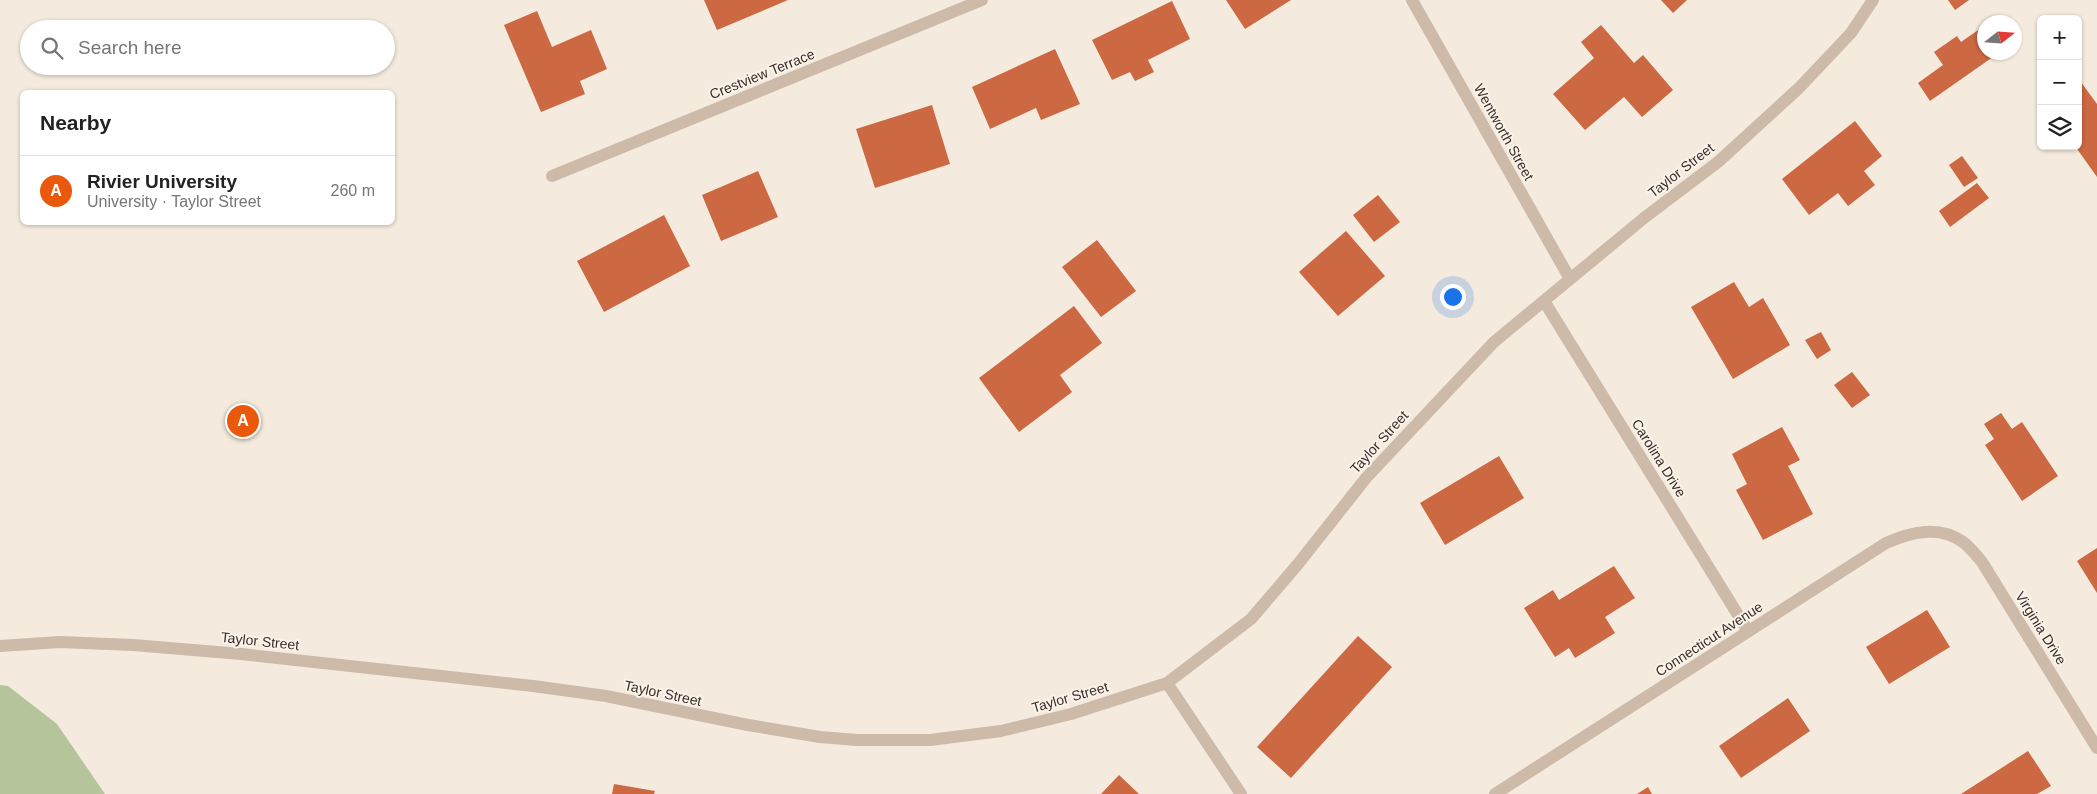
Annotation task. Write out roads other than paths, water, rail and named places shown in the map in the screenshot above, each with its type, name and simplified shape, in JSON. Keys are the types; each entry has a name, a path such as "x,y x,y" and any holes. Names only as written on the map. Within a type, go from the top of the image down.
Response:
{"street":[{"name":"Crestview Terrace","path":"552,176 982,0"},
{"name":"Wentworth Street","path":"1412,0 1570,279"},
{"name":"Taylor Street","path":"0,646 60,642 132,644 533,686 606,696 748,726 820,737 857,740 930,740 1001,731 1071,714 1167,683 1251,619 1298,564 1366,478 1408,431 1494,342 1644,218 1718,162 1798,88 1850,33 1873,0"},
{"name":"Carolina Drive","path":"1544,300 1748,631"},
{"name":"Connecticut Avenue","path":"1495,794 1886,543 1905,535 1926,531 1948,533"},
{"name":"Virginia Drive","path":"1948,533 1965,543 1982,562 2097,748"},
{"path":"1167,683 1241,794"}],"place":[{"name":"Rivier University","path":"243,421"}]}
